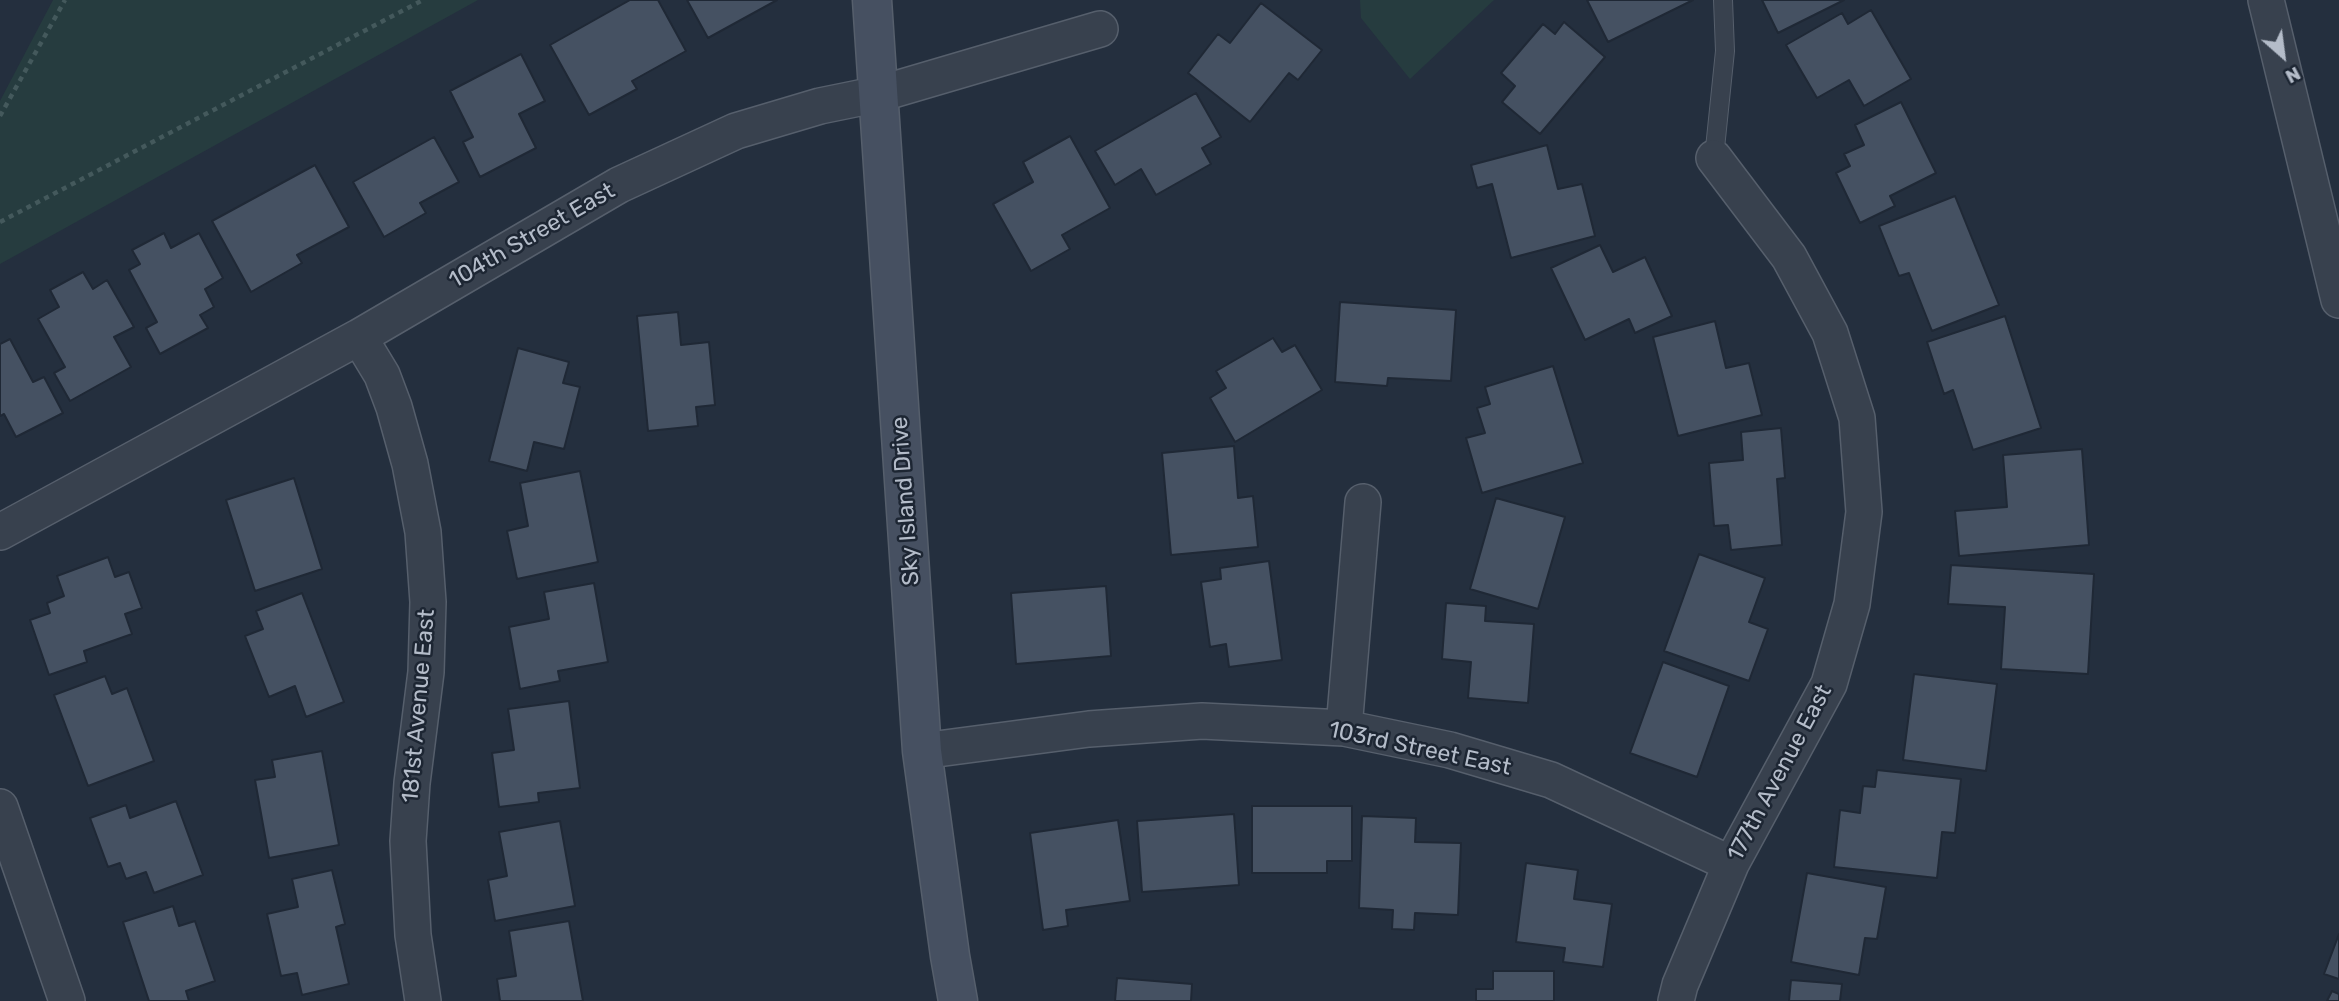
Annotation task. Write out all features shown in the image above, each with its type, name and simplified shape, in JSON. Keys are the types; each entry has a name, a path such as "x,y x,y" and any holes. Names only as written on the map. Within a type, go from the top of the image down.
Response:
{"street":[{"name":"Sky Island Drive","path":"872,0 922,751 958,1001"},
{"path":"2266,0 2339,300"},
{"name":"104th Street East","path":"0,532 359,337 619,185 736,131 820,106 879,94 1100,29"},
{"name":"177th Avenue East","path":"1676,1001 1680,985 1731,864 1829,684 1852,604 1864,513 1857,418 1830,333 1789,257 1714,158"},
{"name":"181st Avenue East","path":"359,337 382,374 394,407 410,464 423,532 428,602 426,672 411,783 408,841 413,935 423,1001"},
{"path":"1344,728 1363,502"},
{"name":"103rd Street East","path":"922,751 1089,729 1202,721 1344,728 1450,750 1551,780 1731,864"},
{"path":"0,807 67,1001"}],"lane":[{"path":"1714,158 1725,51 1723,0"}],"path":[{"path":"0,116 65,0"},
{"path":"0,222 424,0"}],"green space":[{"path":"53,0 478,0 0,264 0,101"},
{"path":"1360,0 1494,0 1410,79 1361,18"}],"building":[{"path":"630,0 658,0 686,51 632,81 637,89 589,115 550,45"},
{"path":"687,0 777,0 708,38"},
{"path":"1587,0 1693,0 1608,42"},
{"path":"1762,0 1844,0 1778,33"},
{"path":"1261,3 1322,50 1298,80 1289,73 1250,122 1188,73 1218,34 1230,43"},
{"path":"1871,10 1911,79 1864,106 1849,80 1817,98 1786,45 1842,13 1848,24"},
{"path":"1564,22 1605,57 1540,134 1502,102 1515,86 1501,73 1543,24 1555,34"},
{"path":"521,54 545,101 519,114 536,148 480,177 463,142 473,137 450,91"},
{"path":"1196,93 1221,137 1202,148 1211,164 1156,195 1141,169 1115,185 1095,151"},
{"path":"1901,102 1936,173 1890,196 1895,206 1860,223 1836,173 1850,166 1844,154 1864,145 1855,125"},
{"path":"1070,136 1110,208 1062,235 1070,249 1031,271 993,204 1033,182 1023,162"},
{"path":"434,137 459,182 420,203 426,213 384,237 353,182"},
{"path":"1547,145 1558,189 1582,184 1595,236 1511,258 1492,184 1477,188 1471,165"},
{"path":"315,165 349,227 297,255 302,263 251,292 212,221"},
{"path":"1955,196 1999,305 1932,331 1909,273 1899,276 1879,226"},
{"path":"164,233 171,248 199,233 223,278 205,289 214,307 200,315 208,328 160,354 146,328 157,322 129,270 140,264 132,250"},
{"path":"1600,245 1613,272 1645,257 1672,316 1635,333 1629,319 1585,340 1551,268"},
{"path":"83,272 93,289 107,280 134,327 114,337 131,367 70,401 54,373 65,367 38,319 59,307 50,290"},
{"path":"1340,302 1456,310 1451,381 1388,378 1387,386 1335,382"},
{"path":"678,312 681,345 709,342 715,405 696,407 698,426 648,431 637,316"},
{"path":"2005,316 2041,428 1973,450 1953,390 1944,394 1927,342"},
{"path":"1715,321 1726,368 1749,363 1762,415 1678,436 1653,337"},
{"path":"1273,338 1282,352 1295,345 1322,390 1235,442 1210,398 1226,388 1216,371"},
{"path":"10,339 33,382 44,377 63,413 16,437 4,414 0,416 0,344"},
{"path":"518,348 569,362 563,383 580,387 564,449 534,442 527,471 489,461"},
{"path":"1553,366 1583,463 1482,493 1466,438 1485,433 1477,408 1490,404 1485,387"},
{"path":"1781,428 1785,478 1777,479 1782,545 1731,550 1728,525 1714,526 1709,463 1743,460 1741,432"},
{"path":"1234,446 1238,498 1253,496 1258,547 1171,555 1162,453"},
{"path":"2082,449 2089,545 1959,556 1955,511 2007,507 2003,455"},
{"path":"580,471 598,562 517,579 507,531 528,526 520,483"},
{"path":"294,478 322,569 255,591 226,500"},
{"path":"1496,498 1565,517 1538,609 1470,589"},
{"path":"1699,554 1765,578 1749,622 1768,629 1749,681 1664,651"},
{"path":"108,557 115,577 129,572 142,608 125,614 132,634 84,651 87,662 49,675 30,620 50,613 47,603 64,596 57,576"},
{"path":"1269,561 1282,660 1229,667 1226,644 1210,647 1201,582 1221,579 1220,568"},
{"path":"1951,565 2094,574 2088,674 2001,669 2005,607 1948,604"},
{"path":"594,583 608,662 558,671 560,681 520,689 509,627 549,619 544,592"},
{"path":"1106,586 1111,656 1016,664 1011,593"},
{"path":"302,593 344,702 306,717 295,686 269,697 245,636 263,629 256,611"},
{"path":"1446,603 1486,606 1485,621 1534,624 1528,703 1468,698 1471,662 1442,659"},
{"path":"1663,662 1729,686 1697,777 1630,753"},
{"path":"1914,674 1997,684 1986,771 1903,760"},
{"path":"105,676 112,694 127,688 154,761 88,786 54,695"},
{"path":"569,701 580,788 538,793 539,802 499,807 492,753 514,750 508,709"},
{"path":"322,751 339,845 269,858 255,780 275,777 272,760"},
{"path":"1877,770 1961,779 1955,833 1942,832 1937,878 1834,867 1840,810 1860,813 1863,786 1875,787"},
{"path":"176,801 203,875 154,893 146,872 126,879 120,863 108,867 90,818 126,805 130,818"},
{"path":"1252,806 1352,806 1352,861 1327,861 1327,873 1252,873"},
{"path":"1234,814 1239,885 1142,892 1137,821"},
{"path":"1362,816 1416,818 1415,842 1461,843 1458,915 1415,913 1414,930 1392,929 1393,910 1359,908"},
{"path":"1118,820 1130,901 1066,910 1068,926 1043,930 1030,833"},
{"path":"560,821 575,906 495,921 488,880 507,876 499,832"},
{"path":"1526,863 1578,870 1574,899 1612,904 1603,967 1563,962 1565,948 1516,942"},
{"path":"332,870 345,924 336,927 349,984 302,995 297,973 281,976 267,914 298,907 292,879"},
{"path":"1807,873 1886,887 1877,939 1865,938 1859,975 1791,962"},
{"path":"173,906 179,926 195,921 215,981 186,991 189,1001 149,1001 123,922"},
{"path":"569,921 583,1001 500,1001 497,979 516,976 509,931"},
{"path":"2339,934 2339,979 2324,974"},
{"path":"1493,971 1554,971 1554,1001 1476,1001 1476,989 1493,989"},
{"path":"1117,978 1192,984 1191,1001 1115,1001"},
{"path":"1791,980 1842,984 1840,1001 1789,1001"},
{"path":"2332,991 2339,994 2339,1001 2327,1001"}]}
